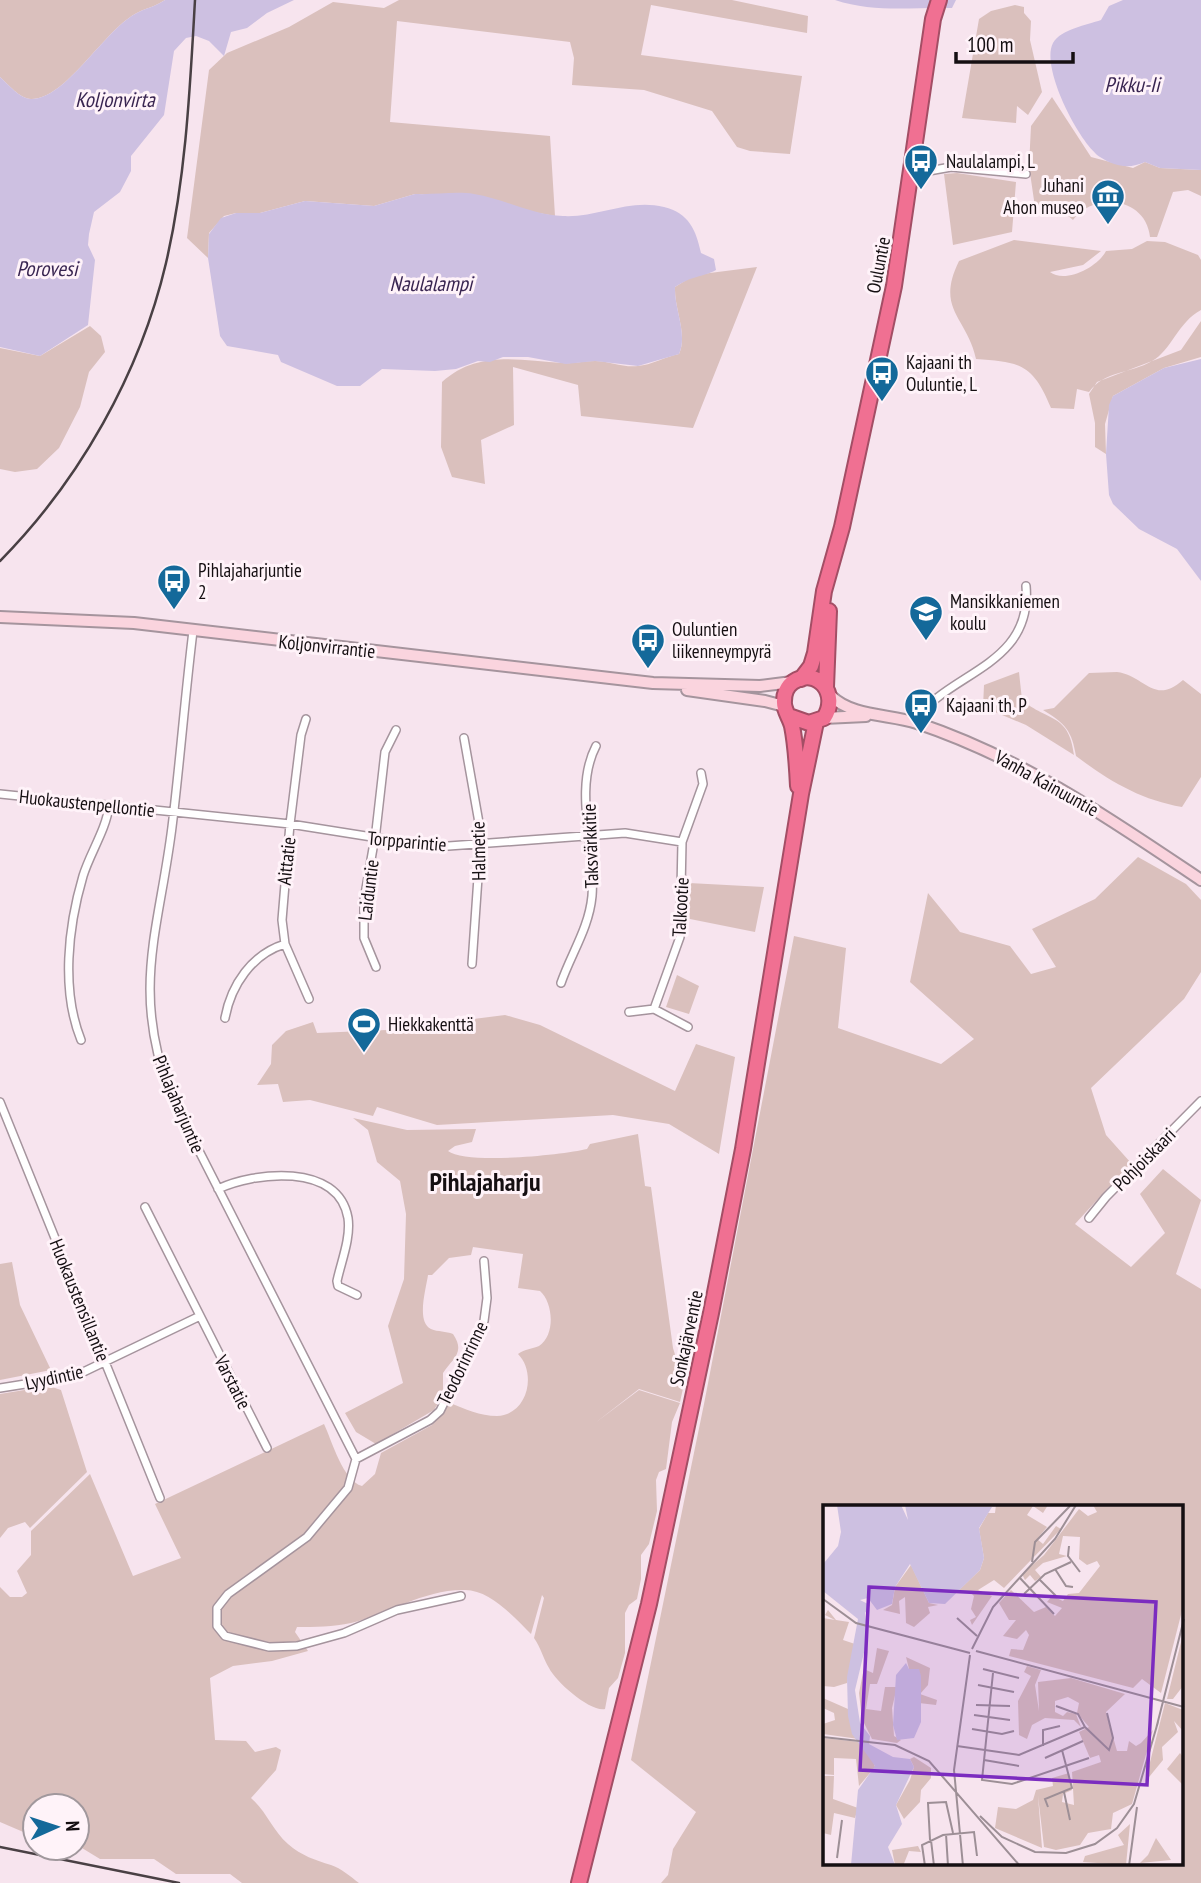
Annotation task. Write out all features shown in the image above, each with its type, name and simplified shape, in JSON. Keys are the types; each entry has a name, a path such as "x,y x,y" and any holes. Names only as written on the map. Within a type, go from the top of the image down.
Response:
{"highway":[{"name":"Ouluntie","path":"829,691 827,623 840,536 894,286 933,19 939,0"},
{"name":"Ouluntie","path":"796,681 811,666 824,591 840,536"},
{"path":"811,679 829,691 820,720 802,723 787,711 783,698 796,681 811,679"},
{"name":"Sonkajärventie","path":"787,711 801,794"},
{"name":"Sonkajärventie","path":"579,1883 649,1604 705,1340 743,1149 801,794 820,720"}],"main road":[{"name":"Koljonvirrantie","path":"0,617 77,618 653,683 714,695 774,702 787,711"},
{"name":"Koljonvirrantie","path":"653,683 760,686 796,681"},
{"name":"Vanha Kainuuntie","path":"829,691 845,705 915,722 1006,757 1056,784 1201,880"},
{"name":"Vanha Kainuuntie","path":"820,720 879,715"}],"street":[{"path":"912,174 951,167 1026,174"},
{"path":"915,722 922,710 979,671 1010,641 1026,612 1026,586"},
{"name":"Pihlajaharjuntie","path":"193,631 174,812 162,900 151,943 149,1011 152,1037 167,1084 356,1459"},
{"name":"Aittatie","path":"306,719 301,735 282,905 285,944 309,999"},
{"name":"Laiduntie","path":"376,967 367,948 363,916 385,752 396,730"},
{"name":"Halmetie","path":"464,738 482,843 472,964"},
{"name":"Taksvärkkitie","path":"561,983 589,911 592,885 588,777 596,746"},
{"name":"Talkootie","path":"654,1009 680,937 682,842 703,784 701,774"},
{"name":"Huokaustenpellontie","path":"0,794 174,812"},
{"path":"81,1040 73,1020 69,992 71,942 83,877 109,806"},
{"name":"Torpparintie","path":"174,812 290,824 435,847 590,834 645,834 682,842"},
{"path":"225,1018 232,994 243,974 258,958 285,944"},
{"path":"629,1012 654,1009 688,1027"},
{"name":"Pohjoiskaari","path":"1089,1218 1106,1197 1201,1101"},
{"name":"Huokaustensillantie","path":"0,1102 160,1498"},
{"path":"218,1189 233,1182 277,1176 306,1177 326,1187 343,1205 348,1222 338,1286 358,1295"},
{"name":"Varstatie","path":"145,1207 267,1448"},
{"name":"Teodorinrinne","path":"356,1459 401,1437 440,1411 484,1321 487,1298 484,1261"},
{"path":"107,1363 200,1316"},
{"name":"Lyydintie","path":"0,1388 75,1376 107,1363"},
{"path":"356,1459 348,1488 307,1538 228,1594 217,1608 217,1626 225,1636 269,1647 297,1646 344,1633 397,1610 461,1597"}],"shaded area":[{"path":"0,0 165,0 123,23 57,89 31,99 18,94 0,77"},
{"path":"399,0 732,0 808,16 807,33 651,5 641,55 802,76 790,154 750,151 737,147 712,111 644,90 572,85 574,58 570,42 397,21 390,122 550,136 555,216 444,196 415,194 374,206 305,201 260,213 224,216 209,233 208,258 187,238 209,70 227,53 289,27 333,2 384,8"},
{"path":"1015,5 1024,7 1024,13 1031,21 1030,40 1042,92 1028,115 1017,106 1016,123 962,118 979,19 991,11"},
{"path":"1052,97 1091,157 1133,168 1145,162 1160,168 1201,170 1201,196 1188,190 1173,192 1157,237 1150,237 1139,213 1118,203 1093,205 1073,220 1060,209 1036,214 1029,166 1031,126"},
{"path":"957,173 1016,182 1012,232 953,245 944,174"},
{"path":"1014,240 1101,251 1083,265 1050,272 1064,276 1089,268 1106,251 1132,249 1147,241 1165,242 1198,255 1201,260 1201,310 1186,322 1152,361 1110,376 1089,392 1077,389 1074,409 1051,408 1038,382 1023,368 1004,362 976,359 951,302 952,278 959,261"},
{"path":"757,267 693,428 581,416 578,385 513,367 514,425 481,440 485,484 452,477 441,447 442,382 455,372 469,365 499,359 567,363 595,361 633,366 679,354 682,338 675,287 694,275"},
{"path":"1201,321 1201,357 1164,368 1113,396 1105,424 1106,454 1095,447 1095,423 1089,394 1097,382 1181,350"},
{"path":"90,326 101,336 105,352 89,372 80,407 59,448 37,469 15,472 0,469 0,348 40,356"},
{"path":"1019,672 1022,700 1062,725 1071,741 1074,755 1026,725 983,707 984,685"},
{"path":"1117,672 1156,690 1173,687 1183,680 1201,694 1201,777 1182,807 1139,794 1088,765 1076,756 1066,728 1043,710 1054,708 1089,673"},
{"path":"1138,857 1186,884 1201,900 1201,972 1184,999 1091,1088 1106,1135 1131,1163 1075,1224 1131,1267 1165,1233 1140,1194 1163,1169 1201,1200 1176,1274 1201,1289 1201,1883 661,1883 668,1875 673,1849 696,1812 631,1760 704,1404 794,936 846,948 838,1028 941,1064 974,1039 910,982 928,893 960,932 1010,946 1031,974 1056,967 1032,929 1095,899"},
{"path":"689,883 764,887 755,932 685,918"},
{"path":"677,975 699,986 689,1014 666,1007"},
{"path":"505,1015 540,1025 675,1091 696,1044 735,1057 719,1154 669,1124 613,1115 437,1125 377,1107 373,1116 310,1100 283,1102 278,1084 257,1085 271,1064 272,1045 286,1031 313,1022 317,1033 387,1030"},
{"path":"353,1118 407,1130 476,1129 472,1142 455,1146 448,1151 458,1155 493,1158 575,1151 587,1149 590,1144 638,1134 645,1186 651,1187 673,1348 684,1384 680,1402 639,1389 595,1423 639,1390 680,1403 672,1422 666,1469 659,1472 656,1480 657,1511 649,1544 641,1555 641,1579 637,1599 629,1605 625,1613 625,1653 618,1678 609,1688 605,1709 591,1706 574,1695 559,1681 547,1664 534,1638 544,1598 542,1595 531,1634 501,1606 483,1594 465,1590 435,1593 351,1623 297,1627 295,1632 308,1651 272,1661 233,1666 210,1678 215,1740 246,1741 255,1752 276,1747 281,1750 276,1770 251,1798 282,1839 293,1848 338,1868 359,1883 242,1883 230,1874 176,1874 154,1859 100,1859 91,1854 91,1792 21,1792 21,1831 0,1822 0,1587 10,1597 22,1597 27,1593 17,1571 31,1555 31,1531 90,1474 133,1576 181,1558 155,1504 324,1424 344,1469 355,1483 362,1486 375,1474 381,1453 432,1425 450,1403 497,1416 508,1414 522,1401 528,1382 524,1362 518,1354 539,1346 544,1341 551,1318 548,1303 540,1291 518,1288 523,1254 473,1247 471,1255 449,1258 432,1275 428,1275 423,1305 426,1325 431,1329 453,1334 458,1346 456,1355 443,1373 443,1395 434,1410 376,1444 356,1432 345,1413 403,1383 388,1326 404,1279 406,1214 400,1181 377,1162 368,1130"},
{"path":"12,1262 20,1305 51,1370 0,1380 0,1264"},
{"path":"49,1386 61,1390 87,1472 30,1528 25,1522 8,1528 0,1538 0,1394"}],"water":[{"path":"165,0 294,0 267,13 247,28 231,32 224,56 209,41 196,36 186,38 174,51 164,115 131,156 131,171 120,192 94,212 88,245 95,260 88,325 40,356 0,347 0,77 23,97 31,99 44,96 70,77 123,23"},
{"path":"835,0 956,0 952,8 893,8 864,7"},
{"name":"Pikku-Ii","path":"1123,0 1201,0 1201,170 1160,168 1145,162 1122,166 1106,160 1091,149 1082,137 1064,104 1052,69 1050,54 1053,43 1068,31 1101,20 1109,6"},
{"name":"Naulalampi","path":"415,194 474,194 540,213 563,216 626,206 664,207 680,213 690,224 701,253 714,259 716,270 675,287 682,338 679,354 638,366 595,361 566,364 528,357 503,357 490,362 478,361 456,369 382,369 360,386 337,386 281,362 278,355 227,346 220,336 208,258 209,234 221,218 236,213 260,213 305,201 374,206"},
{"path":"1201,359 1201,581 1177,549 1139,529 1113,504 1109,495 1106,454 1109,405 1113,396 1164,368"}],"railway":[{"path":"0,561 56,496 103,424 123,385 155,304 173,231 183,165 195,0"},
{"path":"0,1847 179,1883"}],"place":[{"name":"Naulalampi, L","path":"921,191"},
{"name":"Juhani Ahon museo","path":"1108,226"},
{"name":"Kajaani th Ouluntie, L","path":"882,403"},
{"name":"Pihlajaharjuntie 2","path":"174,611"},
{"name":"Mansikkaniemen koulu","path":"926,642"},
{"name":"Ouluntien liikenneympyrä","path":"648,670"},
{"name":"Kajaani th, P","path":"921,735"},
{"name":"Hiekkakenttä","path":"364,1054"}],"district":[{"name":"Pihlajaharju","path":"485,1181"}],"water label":[{"name":"Koljonvirta","path":"115,99"},
{"name":"Porovesi","path":"47,268"}]}
